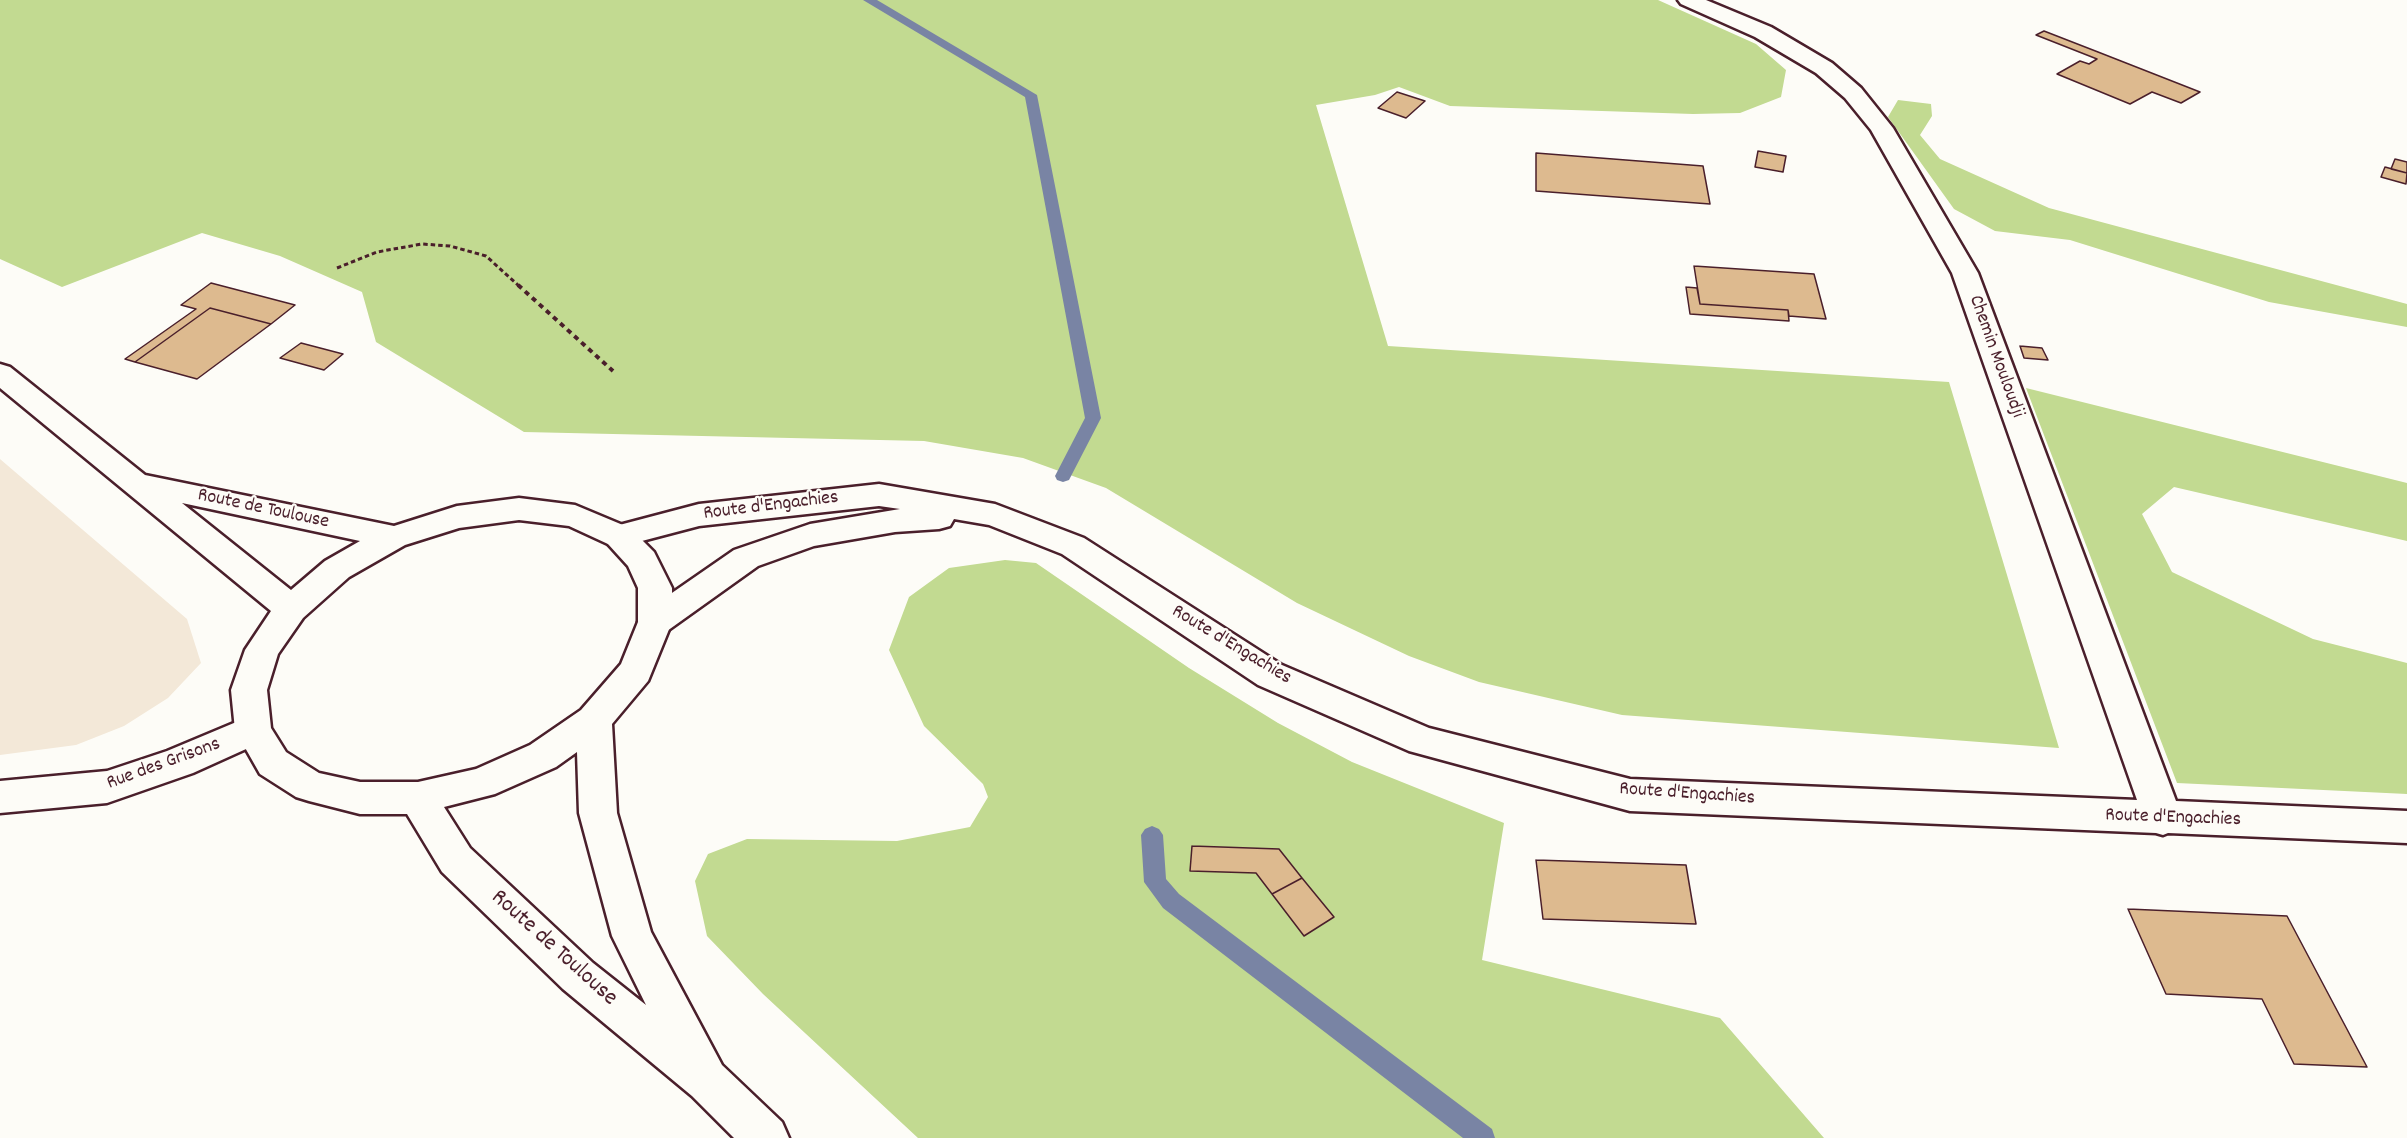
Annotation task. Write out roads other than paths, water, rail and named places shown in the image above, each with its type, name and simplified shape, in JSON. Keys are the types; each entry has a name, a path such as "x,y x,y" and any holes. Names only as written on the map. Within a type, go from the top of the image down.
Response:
{"street":[{"name":"Chemin Mouloudji","path":"1688,0 1763,32 1824,68 1853,93 1881,128 1965,273 2163,819"},
{"name":"Route de Toulouse","path":"0,373 291,609"},
{"name":"Route de Toulouse","path":"133,482 394,537"},
{"name":"Route d'Engachies","path":"619,536 699,515 879,495 995,515 1073,546 1269,675 1422,741 1630,795 2163,819 2407,827"},
{"path":"519,509 575,516 619,536 642,560 651,579 654,588 655,622 636,671 594,720 543,756 482,783 417,798 360,798 309,786 273,763 253,730 249,690 262,650 291,609 337,569 394,537 457,517 519,509"},
{"name":"Route d'Engachies","path":"655,622 746,558 810,535 895,521 995,515"},
{"name":"Route de Toulouse","path":"594,720 598,813 632,936 708,1081"},
{"name":"Rue des Grisons","path":"0,797 107,788 180,762 253,730"},
{"name":"Route de Toulouse","path":"417,798 456,860 578,976 708,1081 766,1138"}],"waterway":[{"path":"869,0 1031,95 1093,418 1063,476"},
{"path":"1152,835 1155,882 1171,901 1483,1138"}]}
